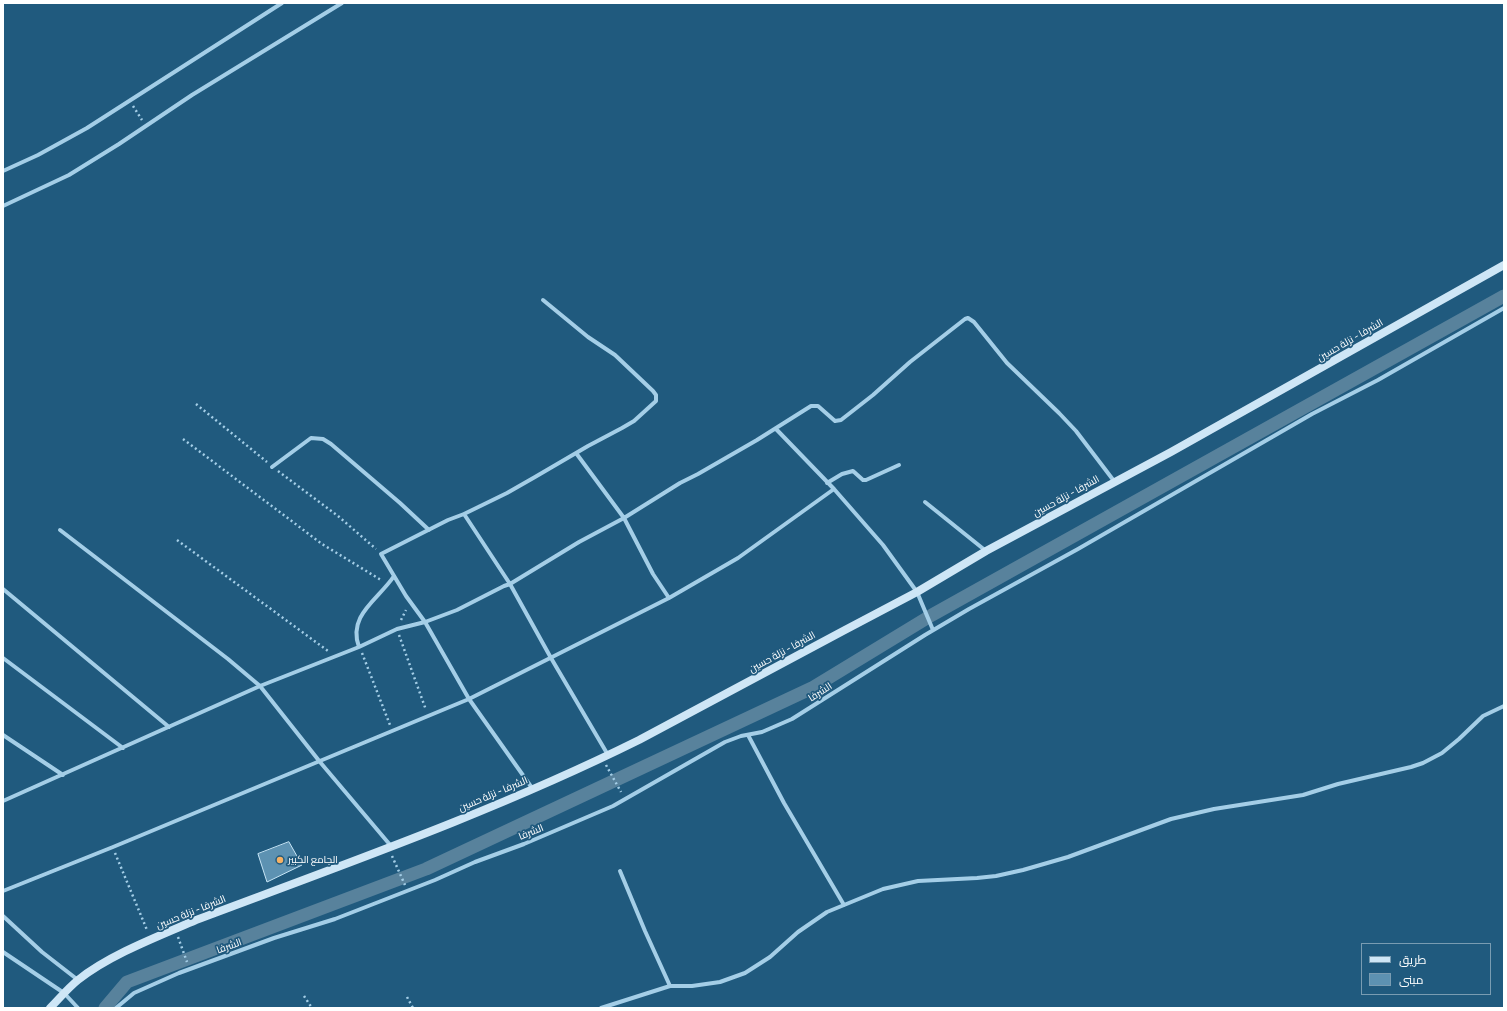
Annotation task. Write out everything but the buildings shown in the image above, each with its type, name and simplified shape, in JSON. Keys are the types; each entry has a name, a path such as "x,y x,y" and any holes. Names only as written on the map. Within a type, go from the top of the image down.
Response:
{"street":[{"path":"3,171 63,141 129,101 282,3"},
{"path":"3,206 69,175 192,95 342,3"},
{"name":"الشرفا - نزلة حسين","path":"50,1008 78,980 94,969 151,939 196,920 489,808 609,755 917,592 986,551 1177,448 1504,265"},
{"path":"532,788 469,699 425,622 410,603 381,554 507,493 634,421 656,401 656,395 648,385 615,356 588,337 543,300"},
{"name":"الشرفا","path":"116,1008 134,993 173,975 274,938 335,919 435,880 475,862 524,844 600,812 725,742 741,736 762,732 801,714 933,630 1179,492 1312,414 1378,380 1504,308"},
{"path":"3,802 260,686 359,647 397,628 425,622 457,610 510,584 814,405 818,406 835,421 841,420 873,395 910,362 962,321 968,318 974,322 1007,363 1059,413 1076,432 1114,482"},
{"path":"776,428 834,489 883,545 917,592 922,607 933,630"},
{"path":"272,466 311,438 323,439 331,444 400,503 429,530"},
{"path":"576,453 624,518 653,574 669,598"},
{"path":"827,483 842,474 853,471 863,480 866,480 899,465"},
{"path":"3,891 320,762 469,699 669,598 738,558 834,489"},
{"path":"924,502 986,551"},
{"path":"464,514 510,584 551,658 609,755"},
{"path":"60,530 228,659 260,686 320,762 391,846"},
{"path":"359,647 357,633 358,622 362,613 394,576"},
{"path":"3,589 170,727"},
{"path":"3,658 122,748"},
{"path":"601,1008 670,986 692,986 720,982 745,973 770,957 798,932 827,912 883,889 918,881 996,876 1031,868 1068,857 1171,819 1214,809 1303,795 1338,784 1423,763 1442,753 1483,716 1504,706"},
{"path":"3,735 63,775"},
{"path":"748,735 784,803 844,905"},
{"path":"620,871 670,986"},
{"path":"3,916 42,952 78,980"},
{"path":"3,952 64,994 78,1008"}],"path":[{"path":"129,101 146,126"},
{"path":"196,404 272,466 338,516 381,554"},
{"path":"183,439 322,544 388,584"},
{"path":"177,540 334,656"},
{"path":"410,603 397,628 428,716"},
{"path":"359,647 392,731"},
{"path":"611,774 622,794"},
{"path":"113,847 151,939"},
{"path":"398,868 405,885"},
{"path":"183,951 188,964"},
{"path":"304,996 312,1008"},
{"path":"407,996 413,1008"}],"waterway":[{"path":"105,1008 127,982 426,869 812,688 932,615 1504,296"}],"place":[{"name":"الجامع الكبير","path":"280,860"}]}
